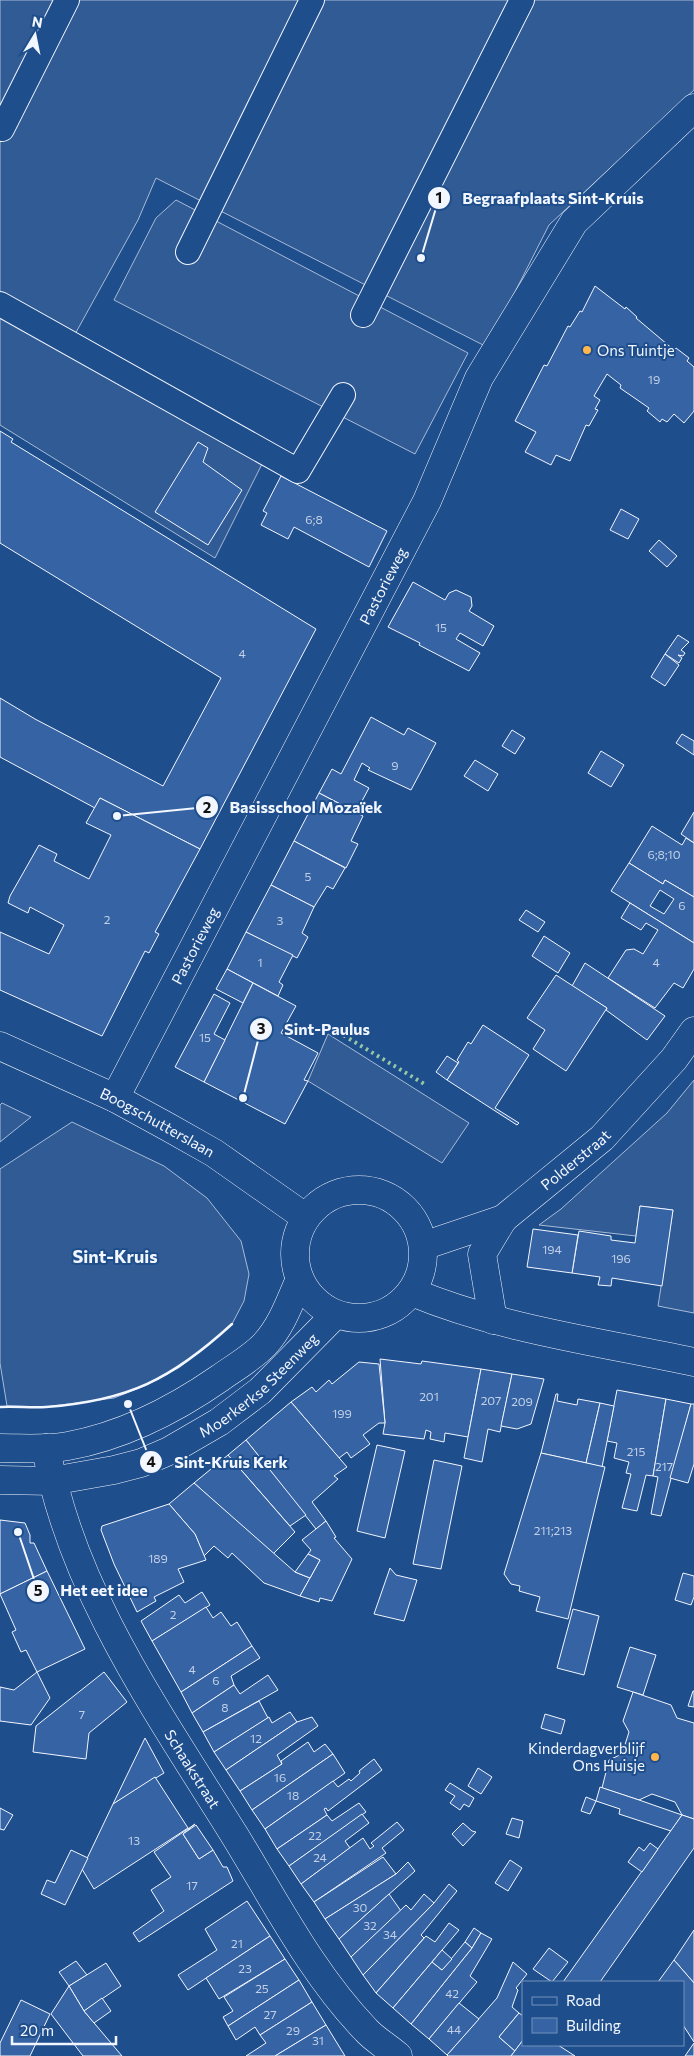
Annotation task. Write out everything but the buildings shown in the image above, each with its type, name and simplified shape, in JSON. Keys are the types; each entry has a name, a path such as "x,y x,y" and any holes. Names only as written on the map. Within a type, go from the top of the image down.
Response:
{"street":[{"path":"2,128 67,0"},
{"path":"188,252 312,0"},
{"path":"363,315 522,0"},
{"name":"Pastorieweg","path":"115,1098 427,501 480,378 574,222 694,108"},
{"path":"0,304 298,471 343,395"},
{"name":"Polderstraat","path":"423,1246 503,1219 602,1138 674,1059 694,1031"},
{"name":"Boogschutterslaan","path":"0,1046 115,1098 214,1153 251,1181 306,1216"},
{"path":"360,1189 386,1196 405,1209 418,1227 423,1246 422,1271 412,1292 398,1306 379,1316 358,1319 335,1315 313,1301 299,1281 294,1263 294,1247 297,1232 314,1206 333,1194 360,1189"},
{"path":"493,1320 482,1254 503,1219"},
{"name":"Moerkerkse Steenweg","path":"0,1448 46,1448 95,1440 143,1423 208,1387 265,1344 285,1312 299,1281"},
{"path":"412,1292 455,1310 493,1320 694,1362"},
{"name":"Moerkerkse Steenweg","path":"0,1480 52,1481 142,1463 169,1451 219,1422 262,1389 335,1315"},
{"name":"Schaakstraat","path":"46,1448 52,1481 71,1540 96,1600 144,1690 305,1950 335,1992 367,2030 398,2056"}],"shaded area":[{"path":"0,0 694,0 694,90 549,225 487,347 156,178 138,220 74,336 271,446 215,558 0,425"},
{"path":"176,200 468,353 415,454 114,300 156,218"},
{"path":"328,1034 469,1123 442,1163 308,1081"},
{"path":"694,1080 694,1313 658,1306 673,1210 640,1206 636,1236 539,1225 561,1209 667,1113"},
{"path":"2,1103 31,1117 0,1142 0,1105"},
{"path":"72,1122 164,1166 207,1198 241,1241 249,1274 244,1301 232,1324 213,1341 180,1367 147,1385 114,1398 45,1407 7,1406 0,1363 0,1169"}],"hedge":[{"path":"338,1032 426,1085"}],"wall":[{"path":"0,1407 40,1407 75,1404 125,1393 168,1373 210,1343 232,1324"}],"place":[{"name":"Begraafplaats Sint-Kruis","path":"421,258"},
{"name":"Ons Tuintje","path":"587,350"},
{"name":"Basisschool Mozaïek","path":"117,816"},
{"name":"Sint-Paulus","path":"243,1098"},
{"name":"Sint-Kruis Kerk","path":"128,1404"},
{"name":"Het eet idee","path":"18,1532"},
{"name":"Kinderdagverblijf Ons Huisje","path":"655,1757"}],"district":[{"name":"Sint-Kruis","path":"115,1256"}]}
